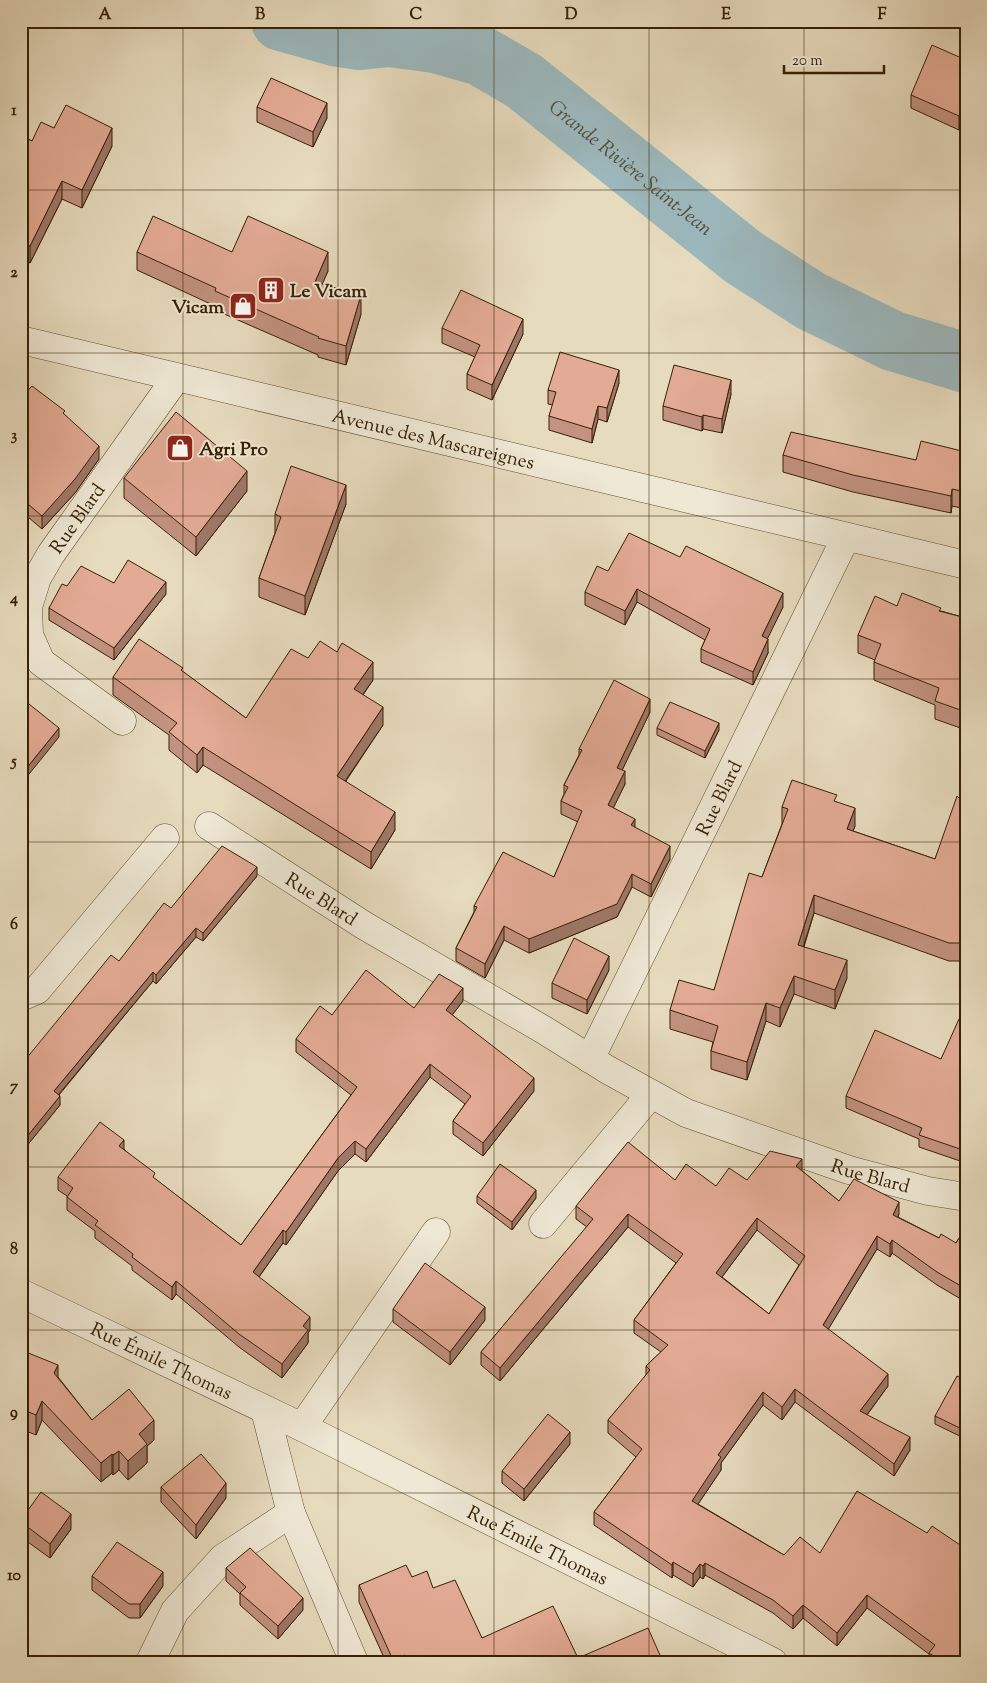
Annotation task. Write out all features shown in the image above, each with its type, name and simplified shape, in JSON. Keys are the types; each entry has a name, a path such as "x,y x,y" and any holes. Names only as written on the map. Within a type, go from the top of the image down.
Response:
{"street":[{"name":"Avenue des Mascareignes","path":"21,340 966,564"},
{"name":"Rue Blard","path":"122,721 41,662 29,635 28,607 37,578 51,554 176,378"},
{"name":"Rue Blard","path":"590,1059 846,537"},
{"name":"Rue Blard","path":"209,826 366,926 590,1059 686,1113 849,1170 928,1191 966,1197"},
{"path":"21,997 37,990 165,838"},
{"path":"543,1224 651,1094"},
{"path":"302,1427 436,1232"},
{"name":"Rue Émile Thomas","path":"21,1293 302,1427 773,1662"},
{"path":"265,1410 291,1513 354,1662"},
{"path":"150,1662 175,1611 223,1558 291,1513"}],"building":[{"path":"932,45 966,60 966,103 959,116 911,95"},
{"path":"271,78 327,103 313,132 257,107"},
{"path":"66,105 112,128 82,190 62,181 30,246 21,242 21,136 32,141 41,122 54,128"},
{"path":"153,216 232,252 248,216 328,252 315,282 361,295 346,346 318,338 215,291 216,288 137,252"},
{"path":"461,290 523,319 492,385 467,374 480,345 442,328"},
{"path":"560,352 619,370 607,408 598,406 592,429 549,416 556,392 548,390"},
{"path":"674,365 731,380 722,419 703,415 702,417 663,406"},
{"path":"32,386 65,411 63,413 99,446 75,479 42,516 21,498 21,394 23,396"},
{"path":"176,412 247,471 196,537 124,478"},
{"path":"791,432 916,460 921,441 966,452 966,492 952,489 951,496 853,475 783,455"},
{"path":"291,466 346,485 305,596 259,578 281,517 275,514"},
{"path":"629,533 680,557 686,546 783,593 762,636 768,639 753,672 701,649 710,629 637,589 625,611 585,592 597,566 608,571"},
{"path":"128,560 166,582 114,648 49,608 62,584 67,586 81,566 114,583"},
{"path":"902,593 941,608 939,611 966,618 966,712 935,701 939,688 874,662 881,644 858,635 875,596 897,606"},
{"path":"139,639 183,668 181,670 246,718 291,649 308,658 320,641 337,652 342,643 373,662 354,689 383,707 337,776 395,812 371,852 203,747 197,755 169,732 177,723 113,677"},
{"path":"614,680 650,699 617,768 625,771 608,805 635,819 631,825 670,846 651,884 632,874 617,904 529,939 504,926 485,964 456,948 477,907 474,906 503,852 554,877 582,811 561,801 568,787 564,785 582,750 579,749"},
{"path":"24,700 59,728 21,775 21,704"},
{"path":"670,702 719,723 705,751 657,728"},
{"path":"966,779 966,927 960,943 949,943 814,895 798,945 847,960 835,990 794,976 780,1008 766,1003 747,1062 711,1051 718,1026 670,1010 679,980 714,990 749,873 762,877 788,809 782,807 792,780 837,795 834,801 855,808 847,829 935,859 957,796 959,798"},
{"path":"222,846 257,867 203,933 196,928 156,975 153,972 54,1091 60,1096 21,1144 21,1076 27,1069 21,1065 111,955 119,961 164,903 171,908"},
{"path":"574,938 609,956 587,1000 552,983"},
{"path":"366,970 414,1008 439,974 463,988 446,1010 534,1078 483,1143 453,1121 471,1096 430,1064 366,1149 355,1141 338,1158 286,1232 283,1230 253,1272 310,1317 303,1326 308,1330 282,1364 239,1334 176,1281 172,1287 132,1257 133,1254 95,1225 98,1221 67,1197 73,1188 58,1177 100,1122 124,1140 119,1146 155,1173 153,1177 241,1245 357,1087 296,1039 320,1006 332,1015"},
{"path":"959,1019 966,1022 966,1151 919,1135 922,1128 846,1096 875,1030 941,1059"},
{"path":"628,1142 675,1180 686,1164 716,1186 729,1168 747,1180 770,1151 802,1159 796,1166 839,1201 854,1179 899,1202 893,1215 939,1238 941,1234 956,1243 966,1227 966,1289 937,1272 892,1240 890,1244 877,1236 823,1325 888,1374 860,1411 910,1437 894,1464 795,1389 782,1407 763,1392 718,1455 721,1457 692,1501 784,1555 800,1537 820,1553 857,1491 927,1533 932,1526 966,1549 966,1662 943,1662 929,1653 935,1645 867,1595 837,1633 803,1605 793,1616 773,1600 705,1563 703,1566 700,1564 693,1574 673,1562 672,1565 594,1512 642,1449 608,1420 650,1370 646,1366 668,1345 634,1320 683,1254 628,1214 500,1368 481,1352 593,1219 576,1206","holes":["757,1218 805,1256 769,1314 716,1273"]},
{"path":"21,1144 26,1149 21,1154"},
{"path":"500,1164 536,1190 512,1222 477,1196"},
{"path":"425,1263 485,1307 450,1352 393,1309"},
{"path":"21,1350 58,1365 54,1373 92,1420 129,1389 154,1420 139,1434 147,1444 128,1461 119,1451 101,1463 42,1401 36,1415 21,1409"},
{"path":"957,1376 966,1381 966,1431 935,1416"},
{"path":"548,1414 570,1432 524,1489 502,1471"},
{"path":"201,1454 226,1483 196,1525 161,1487"},
{"path":"41,1492 71,1514 50,1544 21,1522"},
{"path":"117,1542 163,1572 140,1604 129,1604 92,1576"},
{"path":"250,1548 303,1598 278,1626 240,1593 246,1587 226,1568"},
{"path":"406,1565 412,1577 427,1571 433,1588 455,1580 482,1638 553,1606 578,1658 648,1628 663,1662 408,1662 405,1655 393,1660 359,1585"}],"waterway":[{"name":"Grande Rivière Saint-Jean","path":"281,21 334,36 360,40 390,37 435,43 481,56 524,81 743,257 811,301 893,341 966,363"}],"place":[{"name":"Le Vicam","path":"271,290"},
{"name":"Vicam","path":"243,306"},
{"name":"Agri Pro","path":"180,448"}]}
